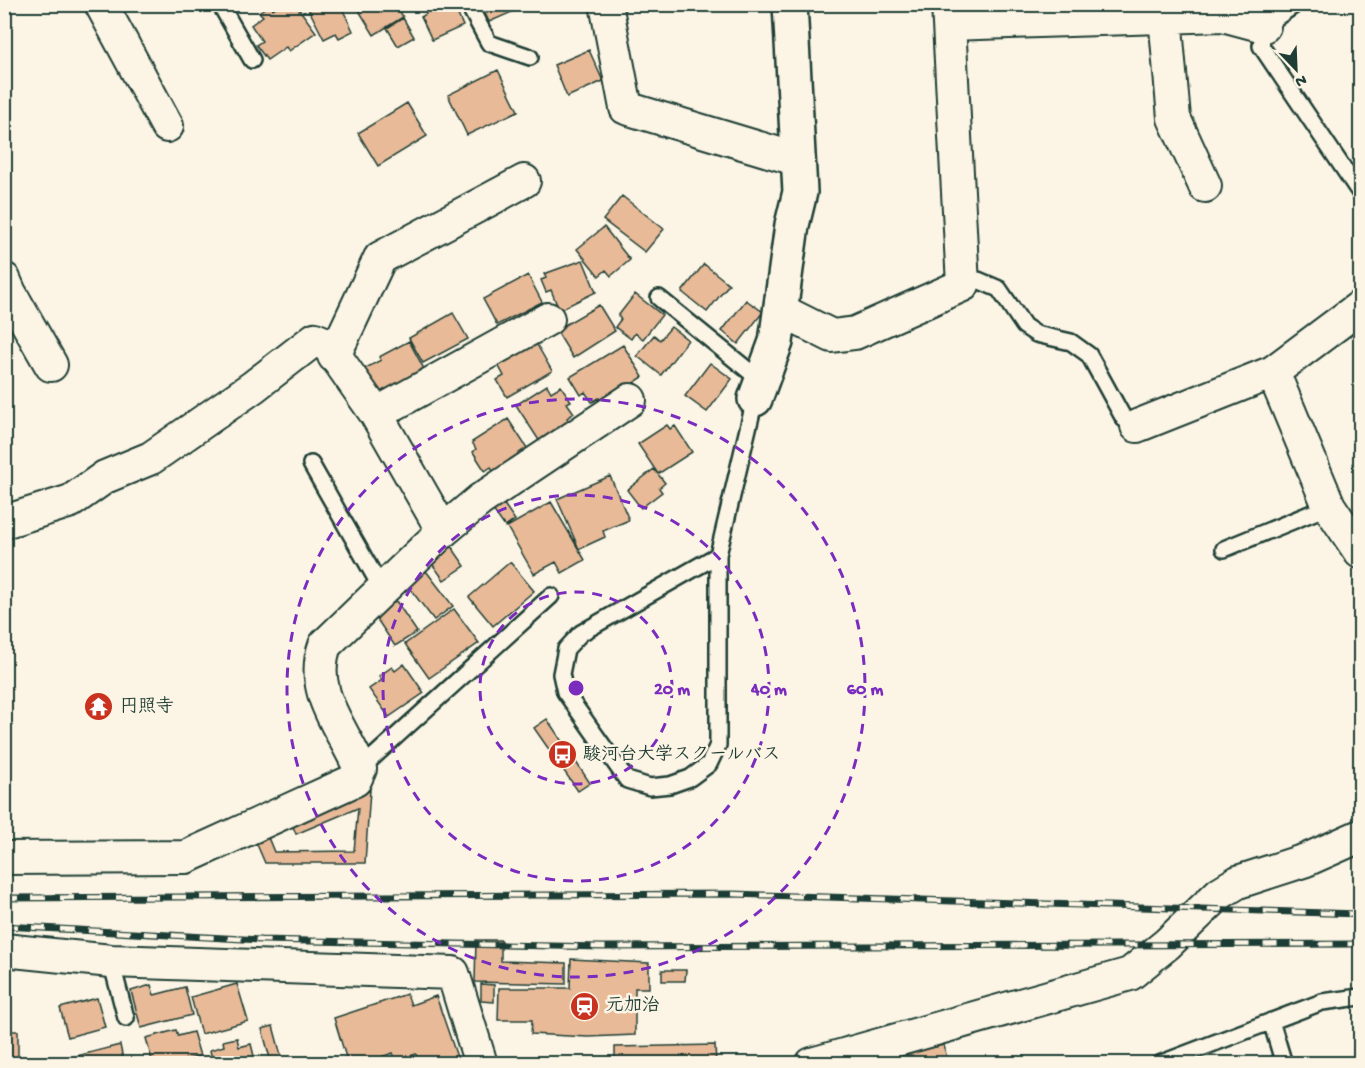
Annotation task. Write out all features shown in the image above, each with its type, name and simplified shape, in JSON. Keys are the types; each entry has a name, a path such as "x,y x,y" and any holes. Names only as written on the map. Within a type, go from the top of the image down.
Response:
{"street":[{"path":"100,4 167,126"},
{"path":"606,4 626,108 799,160"},
{"path":"757,390 776,342 792,225 800,192 790,4"},
{"path":"780,310 832,336 855,333 963,285 949,14 1223,15 1264,26"},
{"path":"1165,16 1173,118 1205,186"},
{"path":"334,356 380,258 524,181"},
{"path":"4,279 51,365"},
{"path":"1137,426 1273,372 1360,307"},
{"path":"376,414 548,319"},
{"path":"4,522 71,501 105,477 151,458 253,387 315,339 327,344 376,414 443,531"},
{"path":"1273,372 1329,506 1360,552"},
{"path":"4,858 186,857 355,780 360,769 325,704 321,657 325,645 443,531 480,500 630,400"},
{"path":"812,1064 852,1059 1130,974 1167,944 1220,892 1238,882 1306,860 1360,836"},
{"path":"4,950 111,961 453,973 481,1064"}],"lane":[{"path":"220,4 252,60"},
{"path":"468,4 489,43 530,57"},
{"path":"1296,4 1264,26 1261,46 1360,193"},
{"path":"963,285 978,280 999,289 1023,327 1036,334 1071,342 1089,355 1124,419 1137,426"},
{"path":"659,298 757,390 717,555 718,745 710,764 690,778 670,785 650,787 627,780 565,692 561,674 566,649 581,633 717,555"},
{"path":"311,464 383,591"},
{"path":"1224,549 1329,506"},
{"path":"360,769 551,596"},
{"path":"111,961 126,1018"},
{"path":"1159,1064 1322,1002 1360,997"},
{"path":"1271,1021 1284,1064"}],"building":[{"path":"270,4 273,9 280,4 289,4 292,8 296,5 316,32 289,51 286,47 267,60 256,45 262,41 251,25 263,16 259,12"},
{"path":"340,4 353,31 339,38 336,33 324,39 307,6"},
{"path":"355,4 408,4 399,10 403,17 374,35"},
{"path":"429,4 453,4 463,26 432,40 421,17 426,14 423,8"},
{"path":"481,4 530,4 489,22"},
{"path":"403,18 414,37 398,46 387,28"},
{"path":"589,50 603,81 567,97 554,65"},
{"path":"498,70 518,111 467,135 448,95"},
{"path":"407,103 427,136 378,166 358,133"},
{"path":"622,196 664,229 645,252 603,220"},
{"path":"604,227 630,260 611,276 606,270 599,276 577,249"},
{"path":"583,260 596,292 559,310 551,290 546,292 541,280 546,278 544,274"},
{"path":"704,264 729,284 707,312 682,292"},
{"path":"528,275 542,302 497,325 483,299"},
{"path":"635,294 662,315 643,339 635,333 631,339 615,327 621,319 618,316"},
{"path":"746,300 763,312 738,344 722,331"},
{"path":"599,305 615,331 573,358 556,330"},
{"path":"453,313 468,339 423,363 409,338"},
{"path":"671,327 688,340 661,375 637,356 654,335 660,340"},
{"path":"409,341 424,369 376,395 362,370 381,360 379,357"},
{"path":"536,343 552,371 507,397 497,380 504,376 496,361"},
{"path":"623,345 643,377 610,398 601,401 599,398 592,402 585,392 581,395 570,377"},
{"path":"710,363 732,379 707,412 685,396"},
{"path":"547,385 551,392 561,386 571,401 567,403 574,413 567,418 572,426 542,445 516,405"},
{"path":"508,419 529,451 494,473 491,467 485,471 473,452 476,449 472,442"},
{"path":"667,425 670,429 675,426 692,452 658,474 638,444"},
{"path":"654,469 665,483 659,488 662,492 641,508 627,490"},
{"path":"610,476 629,520 603,531 605,537 579,549 557,499"},
{"path":"501,500 515,520 505,527 491,507"},
{"path":"551,502 585,560 562,573 556,562 534,574 507,527"},
{"path":"451,546 465,566 444,580 430,561"},
{"path":"510,562 534,591 493,626 469,597"},
{"path":"423,567 453,606 434,620 404,581"},
{"path":"394,598 417,632 395,646 372,612"},
{"path":"454,609 479,643 429,678 405,644"},
{"path":"404,664 424,693 389,717 369,689 382,680 379,676 392,667 395,671"},
{"name":"駿河台大学スクールバス","path":"547,719 590,783 578,791 534,728"},
{"path":"370,790 365,863 265,863 255,840 267,835 274,852 354,851 358,808 296,834 292,824"},
{"path":"476,940 501,940 501,961 566,963 566,984 475,982"},
{"path":"571,959 649,963 649,988 635,988 635,1035 588,1037 531,1034 532,1020 498,1020 499,988 570,988"},
{"path":"662,970 686,970 685,981 662,981"},
{"path":"237,984 248,1021 201,1034 191,997"},
{"path":"481,984 494,985 494,1002 481,1001"},
{"path":"151,985 154,995 185,987 192,1015 141,1028 131,991"},
{"path":"407,994 411,1005 436,996 457,1057 438,1064 420,1064 416,1054 396,1061 393,1053 360,1064 348,1064 334,1018"},
{"path":"97,998 105,1027 68,1037 60,1008"},
{"path":"273,1026 282,1059 271,1062 262,1029"},
{"path":"176,1030 178,1036 193,1032 200,1056 172,1064 153,1064 146,1038"},
{"path":"4,1031 18,1031 18,1062 4,1062"},
{"path":"237,1038 239,1047 251,1044 256,1064 213,1064 210,1050 224,1046 223,1041"},
{"path":"120,1045 124,1064 66,1064 65,1059"},
{"path":"715,1045 716,1064 615,1064 615,1047"},
{"path":"944,1045 948,1064 894,1064 892,1056"}],"railway":[{"path":"4,898 732,894 1360,914"},
{"path":"4,926 261,940 603,947 1360,944"}],"place":[{"name":"円照寺","path":"99,707"},
{"name":"駿河台大学スクールバス","path":"562,755"},
{"name":"元加治","path":"585,1006"}]}
